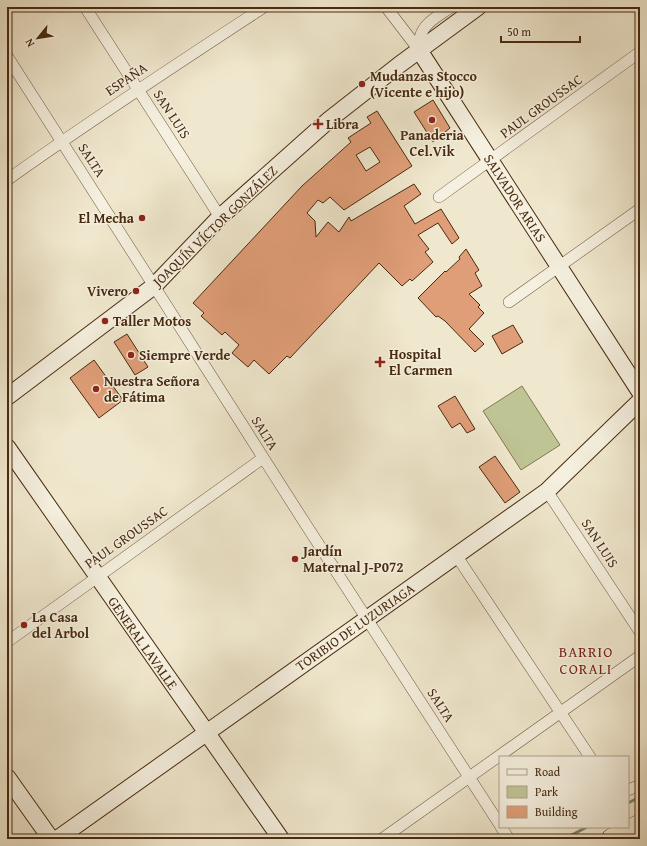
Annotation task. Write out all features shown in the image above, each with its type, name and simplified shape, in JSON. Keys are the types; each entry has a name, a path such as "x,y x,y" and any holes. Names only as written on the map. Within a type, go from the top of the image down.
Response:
{"highway":[{"path":"612,839 640,825"},
{"path":"626,839 640,834"}],"street":[{"name":"SAN LUIS","path":"86,7 220,217"},
{"name":"ESPAÑA","path":"7,180 138,89 264,7"},
{"name":"SALVADOR ARIAS","path":"386,7 419,50 640,392"},
{"path":"419,50 420,38 423,31 433,20 451,7"},
{"name":"JOAQUÍN VÍCTOR GONZÁLEZ","path":"7,397 154,286 220,217 330,119 419,50 478,7"},
{"name":"PAUL GROUSSAC","path":"439,197 640,52"},
{"name":"SALTA","path":"7,56 263,458 499,823"},
{"path":"509,302 640,209"},
{"name":"TORIBIO DE LUZURIAGA","path":"57,839 547,491 640,400"},
{"name":"GENERAL LAVALLE","path":"7,447 96,577 281,839"},
{"name":"PAUL GROUSSAC","path":"7,642 263,458"},
{"name":"SAN LUIS","path":"547,491 640,632"},
{"path":"456,555 589,756"},
{"path":"382,839 640,656"},
{"path":"7,777 51,839"},
{"path":"629,790 640,785"},
{"name":"SALTA","path":"502,828 509,839"}],"green space":[{"path":"522,386 560,445 521,470 483,411"}],"building":[{"name":"Panaderia Cel.Vik","path":"433,100 450,128 433,142 414,112"},
{"path":"377,111 412,166 344,210 330,197 323,203 318,200 307,213 315,221 316,237 328,222 339,232 349,217 351,221 414,184 421,194 404,206 415,224 441,209 459,238 452,244 438,223 418,235 429,249 425,252 433,262 412,281 410,279 402,286 379,263 290,358 287,356 269,374 254,360 248,367 232,353 239,345 225,332 222,335 201,316 204,313 193,303 302,186 351,142 348,138 371,123 367,117","holes":["370,147 380,162 366,171 356,155"]},
{"path":"466,249 479,270 475,273 482,286 469,294 480,305 478,307 484,313 469,329 484,344 475,352 445,321 438,316 436,317 418,298 445,271 446,272 460,259 459,257"},
{"path":"513,325 523,342 502,354 492,336"},
{"name":"Siempre Verde","path":"127,334 148,367 135,375 114,342"},
{"name":"Nuestra Señora de Fátima","path":"94,360 123,400 99,418 70,378"},
{"path":"455,396 475,429 467,433 460,423 452,428 438,406"},
{"path":"495,456 520,492 505,503 479,467"}],"waterway":[{"path":"629,802 640,797"},
{"path":"564,839 585,828"}],"place":[{"name":"Mudanzas Stocco (Vicente e hijo)","path":"362,84"},
{"name":"Panaderia Cel.Vik","path":"432,120"},
{"name":"Libra","path":"318,124"},
{"name":"El Mecha","path":"142,218"},
{"name":"Vivero","path":"136,291"},
{"name":"Taller Motos","path":"105,321"},
{"name":"Siempre Verde","path":"131,355"},
{"name":"Hospital El Carmen","path":"380,362"},
{"name":"Nuestra Señora de Fátima","path":"96,389"},
{"name":"Jardín Maternal J-P072","path":"295,559"},
{"name":"La Casa del Arbol","path":"24,625"}],"district":[{"name":"BARRIO CORALI","path":"586,660"}]}
